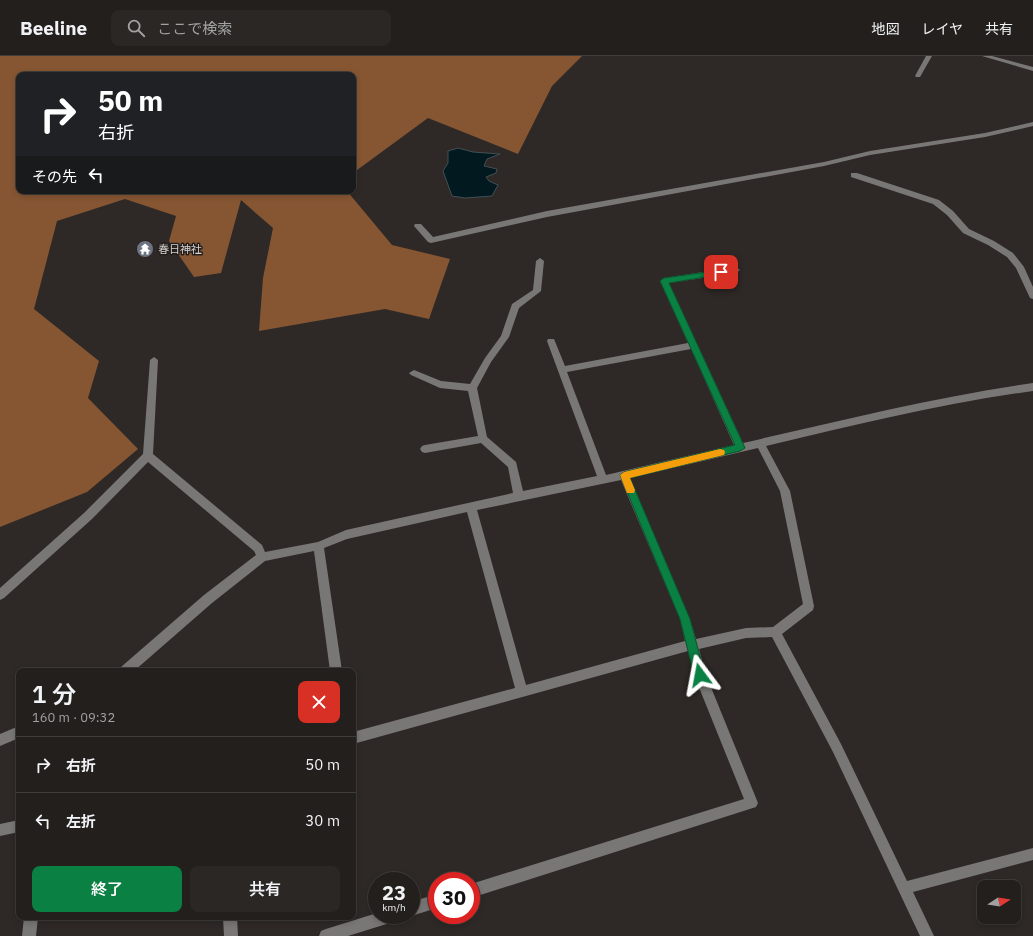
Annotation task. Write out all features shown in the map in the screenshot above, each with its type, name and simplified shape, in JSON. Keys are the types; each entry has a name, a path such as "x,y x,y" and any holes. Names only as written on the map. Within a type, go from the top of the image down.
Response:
{"street":[{"path":"918,76 929,56"},
{"path":"985,56 1033,69"},
{"path":"418,226 431,240 547,214 824,164 870,153 985,135 1033,124"},
{"path":"854,175 936,202 950,213 966,231 991,243 1010,255 1020,267 1033,296"},
{"path":"519,496 513,465 483,439 472,388 488,360 505,337 514,306 537,291 540,261"},
{"path":"736,270 664,281 740,448"},
{"path":"551,341 603,480"},
{"path":"562,370 694,345"},
{"path":"0,595 88,516 148,456 154,360"},
{"path":"414,373 440,384 472,388"},
{"path":"128,668 208,599 262,557 318,546 346,535 519,496 603,480 921,406 982,394 1033,387"},
{"path":"425,449 483,439"},
{"path":"356,737 692,645 746,633 775,632 809,606 785,491 760,443"},
{"path":"148,456 258,548 262,557"},
{"path":"480,888 752,804 700,675 685,619 624,475"},
{"path":"470,507 522,691"},
{"path":"318,546 336,668"},
{"path":"775,632 837,748 927,936"},
{"path":"0,740 16,733"},
{"path":"0,830 16,827"},
{"path":"904,888 1033,854"},
{"path":"29,936 31,920"},
{"path":"230,920 232,936"},
{"path":"326,936 368,923"}],"shaded area":[{"path":"0,56 582,56 552,86 518,154 428,118 356,171 356,72 16,72 16,194 350,194 392,245 450,259 429,319 385,309 259,331 263,278 273,228 241,200 221,273 194,277 169,241 176,216 125,199 57,221 34,309 99,361 88,398 138,449 87,492 0,527"}],"water":[{"path":"458,148 473,152 500,154 487,159 484,166 497,169 496,173 486,177 489,181 498,185 492,196 465,198 452,196 443,171 448,163 448,151"}],"slow traffic":[{"path":"631,490 624,475 720,452"}],"place":[{"name":"春日神社","path":"145,249"}],"route":[{"path":"700,675 685,619 624,475 740,448 664,281 721,272"}]}
